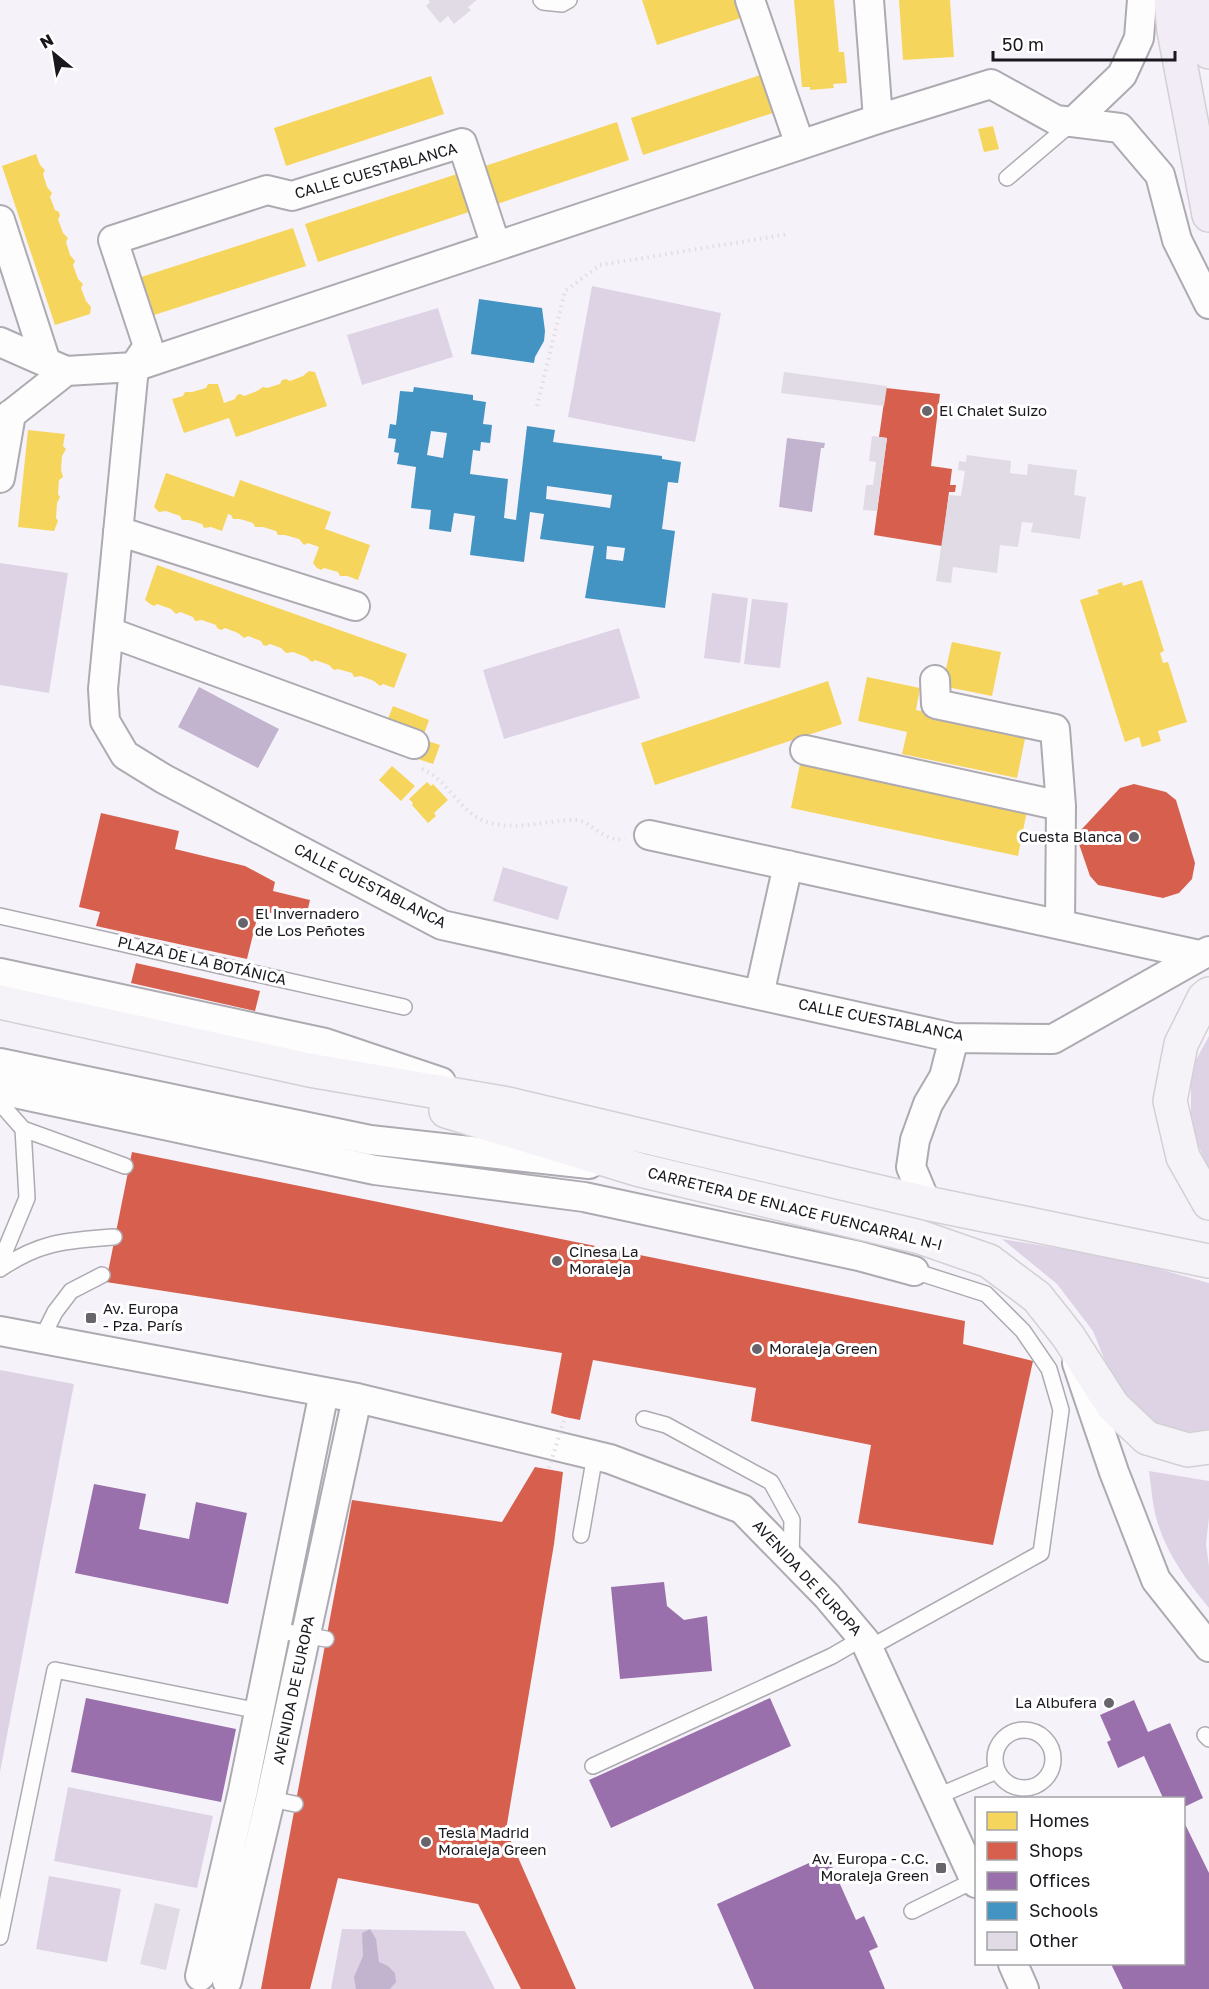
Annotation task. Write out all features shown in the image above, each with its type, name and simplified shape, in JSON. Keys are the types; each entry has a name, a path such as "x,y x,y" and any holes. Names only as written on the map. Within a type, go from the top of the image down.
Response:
{"highway":[{"path":"1171,0 1174,31 1209,215"},
{"path":"1200,0 1209,52"}],"main road":[{"path":"1209,994 1204,998 1181,1044 1170,1101 1183,1157 1209,1203"},
{"name":"CARRETERA DE ENLACE FUENCARRAL N-I","path":"0,1002 309,1070 508,1104 926,1203 1206,1262"},
{"name":"CARRETERA DE ENLACE FUENCARRAL N-I","path":"309,1070 640,1170 920,1237 989,1261 1037,1297 1068,1336 1113,1406 1147,1438 1188,1450 1209,1447"}],"street":[{"path":"750,0 800,145"},
{"path":"869,0 878,119"},
{"path":"1073,122 1122,75 1138,38 1142,0"},
{"path":"0,342 56,367 134,367 878,119 991,84 1056,120 1120,128 1160,175 1178,240 1209,304"},
{"name":"CALLE CUESTABLANCA","path":"496,246 462,143 292,196 267,190 113,240 148,346 134,367 103,689 105,721 124,755 164,779 442,925 954,1038 1053,1039 1204,953"},
{"path":"0,220 56,367"},
{"path":"0,478 6,418 56,367"},
{"path":"118,531 355,606"},
{"path":"109,632 414,744"},
{"path":"935,680 936,704 1055,729 1060,806 1060,924"},
{"path":"805,750 1060,806"},
{"name":"CALLE CUESTABLANCA","path":"649,835 1204,953"},
{"path":"759,995 788,866"},
{"path":"0,973 324,1043 508,1104"},
{"path":"926,1203 911,1167 915,1140 928,1104 944,1077 954,1038"},
{"path":"0,1063 370,1140 640,1170"},
{"path":"0,1090 375,1170 584,1197 859,1256 914,1271"},
{"name":"AVENIDA DE EUROPA","path":"0,1331 357,1398 595,1455 742,1509 791,1558 866,1643 975,1879"},
{"path":"1068,1336 1114,1472 1156,1580 1209,1647"},
{"name":"AVENIDA DE EUROPA","path":"210,1984 243,1791 324,1392"},
{"name":"AVENIDA DE EUROPA","path":"210,1984 283,1802 316,1637 357,1398"},
{"path":"1013,1965 1024,1989"}],"lane":[{"path":"541,0 562,4 569,0"},
{"path":"1007,178 1073,122"},
{"name":"PLAZA DE LA BOTÁNICA","path":"0,916 404,1007"},
{"path":"0,1103 23,1129 125,1166"},
{"path":"0,1263 27,1198 23,1129"},
{"path":"0,1269 22,1254 58,1242 114,1237"},
{"path":"593,1766 832,1656 866,1643 1041,1553 1061,1410 1049,1369 1023,1331 986,1294 914,1271"},
{"path":"42,1338 55,1312 71,1291 102,1275"},
{"path":"644,1419 666,1425 771,1482 792,1520 791,1558"},
{"path":"581,1535 595,1455"},
{"path":"276,1630 316,1637"},
{"path":"0,1937 55,1670 259,1711"},
{"path":"1023,1730 1040,1735 1051,1750 1051,1769 1039,1783 1021,1793 1003,1779 995,1762 995,1753 1005,1737 1023,1730"},
{"path":"938,1796 998,1771"},
{"path":"243,1791 283,1802"},
{"path":"912,1911 975,1881"}],"path":[{"path":"537,406 565,291 600,265 789,234"},
{"path":"414,744 414,766 430,772 464,808 483,820 511,826 578,819 613,840 649,835"},
{"path":"549,1468 565,1418"}],"shaded area":[{"path":"592,286 721,313 695,442 568,417"},
{"path":"438,308 453,357 362,385 347,335"},
{"path":"787,438 825,443 824,448 821,448 812,512 779,507"},
{"path":"0,563 68,573 49,693 0,685"},
{"path":"712,593 748,598 740,663 704,658"},
{"path":"752,599 788,603 780,668 744,664"},
{"path":"619,628 640,698 504,739 483,670"},
{"path":"199,687 279,729 258,768 178,727"},
{"path":"503,867 568,887 558,920 493,901"},
{"path":"1209,1036 1209,1169 1191,1130 1191,1069"},
{"path":"1002,1239 1123,1259 1209,1283 1209,1429 1174,1434 1133,1412 1113,1381 1093,1331 1057,1284"},
{"path":"0,1370 74,1384 0,1772"},
{"path":"1149,1471 1209,1481 1206,1544 1209,1566 1209,1608 1184,1575 1164,1539 1155,1513"},
{"path":"68,1787 213,1816 197,1888 54,1861"},
{"path":"49,1876 121,1889 107,1962 36,1949"},
{"path":"342,1929 465,1931 495,1989 331,1989"},
{"path":"370,1929 376,1939 379,1962 388,1966 395,1973 396,1982 390,1989 356,1989 354,1977 363,1956 362,1933"}],"building: Homes":[{"path":"642,0 742,0 747,16 657,45"},
{"path":"794,0 834,0 839,52 844,52 847,83 833,84 834,88 810,90 810,87 802,87"},
{"path":"899,0 950,0 954,57 903,60"},
{"path":"766,73 779,111 643,155 631,118"},
{"path":"431,76 444,114 286,166 274,128"},
{"path":"617,122 629,160 494,205 482,167"},
{"path":"993,126 999,149 984,152 978,129"},
{"path":"36,154 40,165 45,170 43,174 47,187 52,193 50,197 55,210 59,212 58,219 63,233 68,238 66,242 70,255 75,261 73,265 78,279 83,284 81,288 86,301 91,307 90,314 55,325 2,166"},
{"path":"463,172 475,210 318,262 305,224"},
{"path":"293,228 306,266 148,317 135,279"},
{"path":"309,371 315,372 327,406 236,437 229,418 184,433 172,399 183,396 185,392 206,388 208,384 218,384 224,403 235,399 237,395 244,396 263,387 280,384 282,380 290,381"},
{"path":"28,430 65,434 63,446 66,449 62,456 61,470 63,477 59,480 58,494 60,497 57,503 56,518 58,521 54,531 18,527"},
{"path":"166,473 234,497 240,480 331,512 325,529 370,545 358,580 340,576 338,572 317,568 313,563 319,547 308,543 304,545 299,539 278,535 276,531 263,527 255,527 253,523 233,519 231,515 228,514 222,531 211,527 204,528 202,524 182,520 180,516 166,511 159,512 154,507"},
{"path":"157,565 407,654 394,688 383,684 380,686 361,676 354,677 352,673 334,670 329,665 315,660 312,662 293,652 286,653 281,648 270,644 263,645 261,641 248,636 244,638 225,628 221,630 216,625 202,620 195,621 193,617 180,612 176,614 171,609 150,604 145,600"},
{"path":"1142,580 1164,651 1160,653 1163,663 1168,662 1187,722 1158,731 1161,741 1142,747 1139,737 1125,742 1080,600 1099,594 1097,590 1122,582 1123,586"},
{"path":"952,642 1001,652 992,696 942,686"},
{"path":"867,677 920,688 916,710 1026,734 1017,778 902,754 907,732 858,721"},
{"path":"828,681 842,724 655,785 641,743"},
{"path":"393,706 429,720 424,734 387,721"},
{"path":"425,740 440,745 433,764 418,759"},
{"path":"800,764 1027,811 1018,856 791,808"},
{"path":"392,766 415,786 401,801 379,780"},
{"path":"427,782 431,786 433,784 448,800 434,813 436,816 428,823 409,799"}],"building: Shops":[{"path":"886,388 940,394 931,466 952,469 950,485 956,485 955,492 949,492 942,546 874,535 887,438 879,437"},
{"name":"Cuesta Blanca","path":"1134,784 1166,792 1176,800 1195,863 1192,879 1179,893 1163,898 1098,885 1090,876 1079,844 1081,830 1120,788"},
{"path":"101,813 179,831 175,849 245,866 275,882 273,891 310,900 305,921 259,910 247,959 96,926 100,912 79,907"},
{"path":"136,963 260,991 255,1011 131,983"},
{"name":"Moraleja Green","path":"132,1152 965,1321 963,1344 1033,1361 993,1545 858,1523 871,1445 751,1421 756,1388 593,1360 580,1420 551,1413 562,1353 106,1282"},
{"path":"535,1467 563,1472 554,1544 506,1830 576,1989 521,1989 478,1904 338,1878 310,1989 261,1989 352,1500 502,1522"}],"building: Offices":[{"path":"94,1484 146,1494 139,1529 189,1539 196,1502 247,1513 228,1604 75,1573"},
{"path":"664,1582 667,1606 684,1620 707,1616 712,1671 620,1679 611,1587"},
{"path":"86,1698 236,1729 221,1802 71,1772"},
{"path":"770,1698 791,1746 611,1828 589,1780"},
{"path":"1134,1700 1148,1732 1170,1723 1203,1798 1185,1807 1185,1797 1163,1797 1144,1756 1118,1768 1107,1742 1111,1740 1100,1715"},
{"path":"1185,1824 1209,1873 1209,1989 1123,1989 1111,1965 1185,1965"},
{"path":"827,1855 856,1920 864,1916 878,1947 869,1951 885,1989 754,1989 717,1904"}],"building: Schools":[{"path":"479,299 542,308 544,341 534,363 471,354"},
{"path":"414,387 473,395 473,400 486,402 483,424 492,425 490,443 481,442 480,451 473,450 470,474 508,479 504,518 516,520 527,426 555,430 553,442 662,456 662,459 681,462 678,483 668,482 662,529 675,531 665,608 585,598 594,546 540,539 544,514 530,512 524,562 470,555 475,516 454,513 451,532 429,529 431,510 411,508 416,467 397,464 399,453 394,452 396,439 388,438 390,424 396,425 400,391 413,392","holes":["431,431 447,433 443,458 427,455","547,486 612,495 610,508 546,499","607,546 625,548 623,561 606,559"]}],"building: Other":[{"path":"428,0 477,0 468,7 471,10 454,24 448,16 440,23 426,6 430,2"},
{"path":"784,372 887,386 884,406 781,393"},
{"path":"872,436 887,438 877,511 863,510 866,485 873,485 876,462 869,461"},
{"path":"967,455 1011,461 1010,473 1027,475 1028,464 1077,470 1074,495 1086,497 1080,539 1031,532 1033,523 1022,522 1018,547 1000,545 997,573 953,567 951,583 936,581 949,495 961,496 965,471 958,470 959,461 966,462"},
{"path":"155,1903 180,1909 166,1970 140,1964"}],"place":[{"name":"El Chalet Suizo","path":"927,411"},
{"name":"Cuesta Blanca","path":"1134,837"},
{"name":"El Invernadero de Los Peñotes","path":"243,923"},
{"name":"Cinesa La Moraleja","path":"557,1261"},
{"name":"Av. Europa - Pza. París","path":"91,1318"},
{"name":"Moraleja Green","path":"757,1349"},
{"name":"La Albufera","path":"1109,1703"},
{"name":"Tesla Madrid Moraleja Green","path":"426,1842"},
{"name":"Av. Europa - C.C. Moraleja Green","path":"941,1868"}]}
